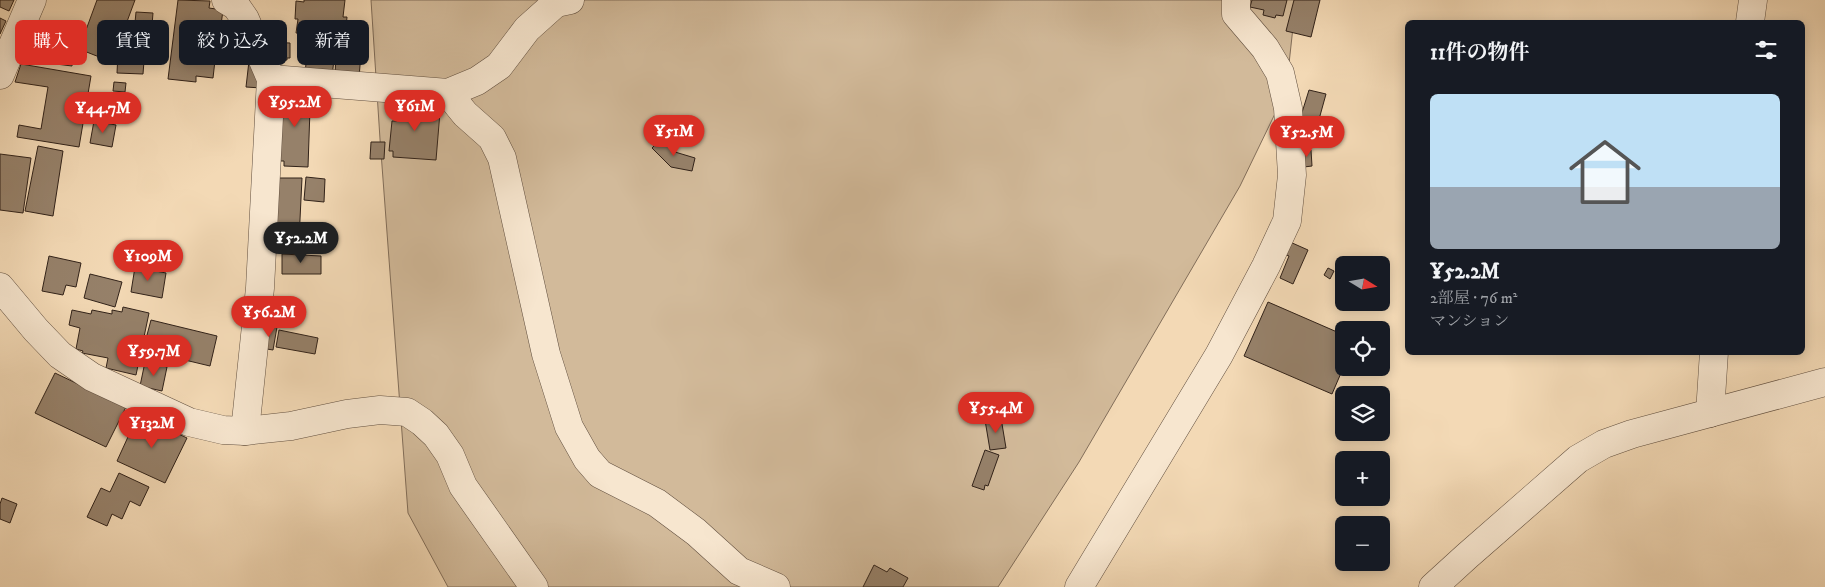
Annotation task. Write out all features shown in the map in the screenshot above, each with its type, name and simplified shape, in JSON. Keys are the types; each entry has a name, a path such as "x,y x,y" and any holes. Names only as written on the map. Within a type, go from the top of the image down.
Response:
{"street":[{"path":"0,75 32,0"},
{"path":"226,0 236,6 245,19 271,79 260,288 245,431"},
{"path":"271,79 448,93 477,81 500,66 527,29 556,3 570,0"},
{"path":"1079,587 1219,355 1266,266 1287,221 1292,175 1288,108 1280,73 1265,48 1236,14 1236,0"},
{"path":"1750,20 1753,0"},
{"path":"448,93 465,114 492,138 502,158 546,354 569,427 587,459 600,474 657,503 696,532 739,571 776,587"},
{"path":"0,287 60,355 92,377 189,422 223,430 245,431 292,426 347,414 380,410 407,412 429,428 450,455 464,486 534,587"},
{"path":"1710,413 1714,355"},
{"path":"1433,587 1578,459 1604,444 1632,434 1825,382"}],"shaded area":[{"path":"371,0 1296,0 1286,91 1240,186 1079,462 998,587 448,587 408,513"}],"building":[{"path":"0,0 14,0 9,11 0,7"},
{"path":"97,0 135,0 128,20 97,20 97,56 87,52 87,27"},
{"path":"178,0 210,1 209,8 223,10 222,20 179,20 179,65 214,65 213,78 196,76 196,82 168,79"},
{"path":"304,0 345,0 343,17 347,17 347,20 295,19 296,1 304,2"},
{"path":"1252,0 1287,0 1283,16 1276,15 1275,18 1263,15 1264,10 1250,7"},
{"path":"1294,0 1320,0 1311,37 1286,31"},
{"path":"136,12 153,13 152,20 135,20"},
{"path":"0,18 6,21 0,34"},
{"path":"287,43 290,43 290,58 287,58"},
{"path":"21,65 91,76 79,147 17,137 19,125 41,129 48,87 15,82"},
{"path":"117,65 144,65 143,74 117,73"},
{"path":"249,65 251,65 261,88 246,87"},
{"path":"306,65 333,65 332,77 305,74"},
{"path":"335,65 360,65 359,78 335,77"},
{"path":"114,82 126,83 125,92 113,91"},
{"path":"283,89 313,90 313,109 310,109 308,167 284,166 284,161 276,161"},
{"path":"1309,90 1326,94 1318,123 1300,119"},
{"path":"404,97 425,100 424,111 440,112 436,160 393,157 393,151 389,151 392,121 397,121 398,112 403,112"},
{"path":"94,121 116,125 112,147 90,143"},
{"path":"1315,126 1318,146 1304,149 1301,129"},
{"path":"660,140 675,152 695,158 692,171 671,167 652,148"},
{"path":"371,142 385,142 384,159 370,159"},
{"path":"38,146 63,151 53,216 25,211"},
{"path":"1302,150 1311,150 1312,166 1304,167"},
{"path":"0,154 31,158 23,213 0,210"},
{"path":"306,177 325,179 324,202 304,200"},
{"path":"275,178 302,178 299,240 273,239"},
{"path":"1290,242 1308,250 1293,284 1280,278 1289,256 1284,254"},
{"path":"282,254 321,256 321,274 282,274"},
{"path":"49,256 81,263 76,287 66,285 63,295 42,291"},
{"path":"135,267 166,273 162,298 131,292"},
{"path":"1328,268 1334,271 1330,279 1324,275"},
{"path":"90,274 122,282 115,307 84,298"},
{"path":"1268,302 1335,331 1335,376 1340,376 1332,394 1244,356"},
{"path":"123,307 149,313 136,375 106,368 108,358 82,353 83,351 76,349 80,328 69,325 72,310 91,314 92,310 112,314 112,310 122,312"},
{"path":"151,320 217,336 210,366 143,350"},
{"path":"265,326 277,327 273,350 261,348"},
{"path":"279,330 318,338 315,354 276,347"},
{"path":"145,362 167,367 162,391 140,386"},
{"path":"55,373 126,407 106,447 35,413"},
{"path":"138,415 187,438 165,483 117,461"},
{"path":"1001,418 1006,448 990,450 985,420"},
{"path":"985,450 999,455 988,486 985,485 984,490 972,486"},
{"path":"119,473 149,487 140,506 130,501 122,519 112,514 107,526 87,517 101,488 110,492"},
{"path":"2,498 17,504 10,523 0,519"},
{"path":"874,565 887,572 890,568 908,578 903,587 863,587"}]}
